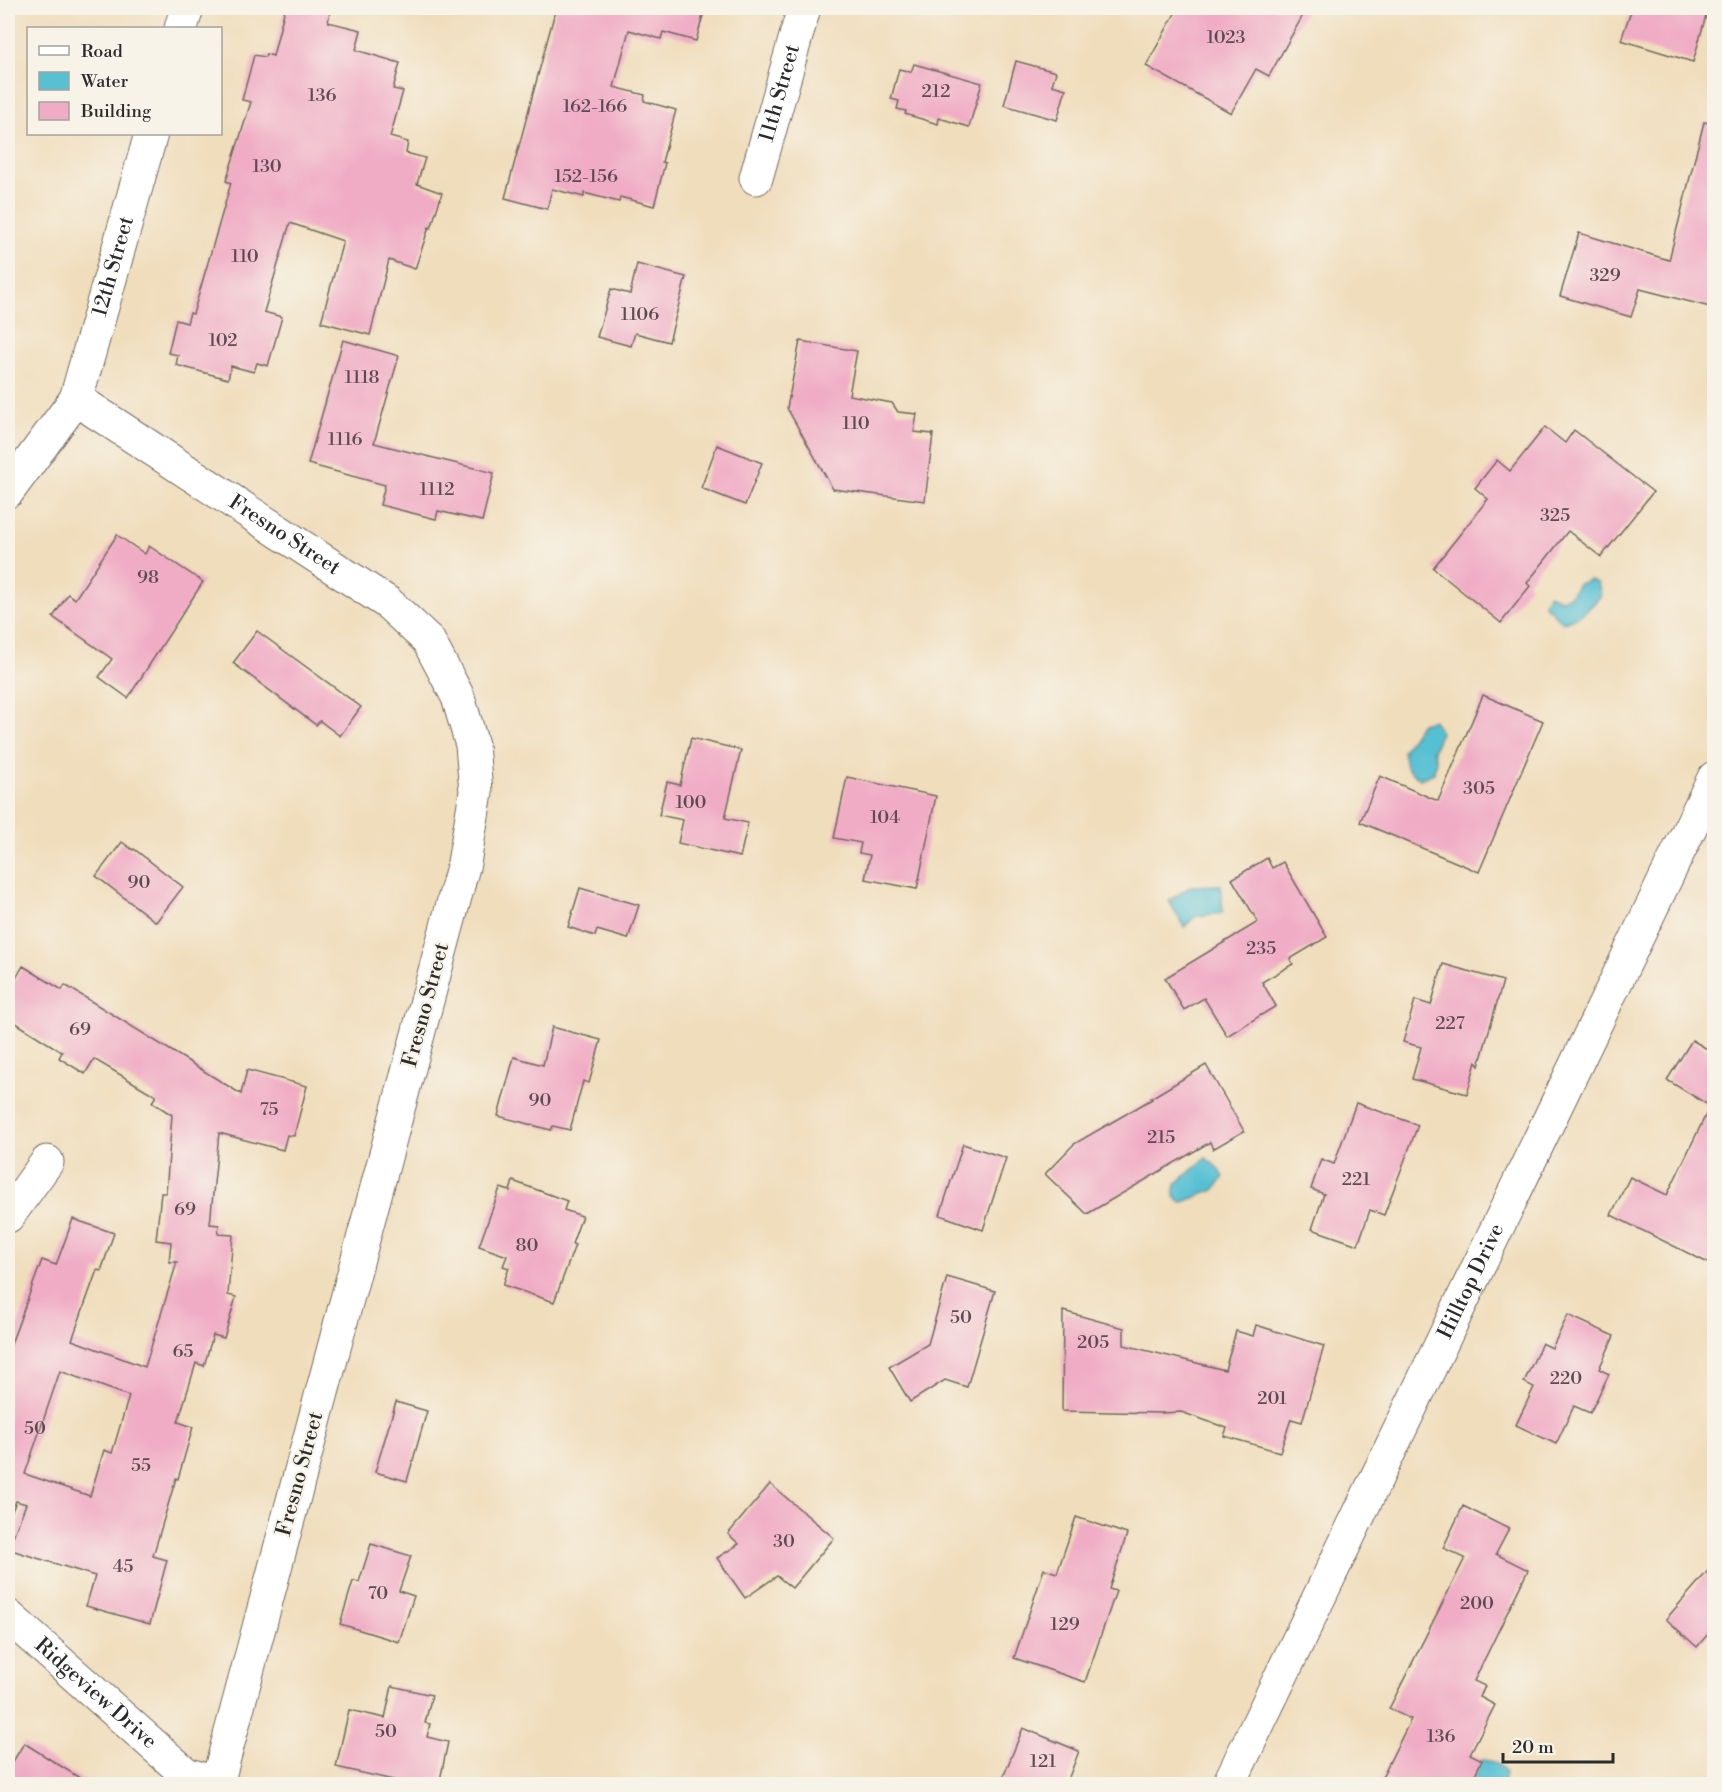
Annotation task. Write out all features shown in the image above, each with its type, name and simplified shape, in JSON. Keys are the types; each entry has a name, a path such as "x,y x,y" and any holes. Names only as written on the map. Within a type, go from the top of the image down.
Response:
{"street":[{"path":"181,27 187,8"},
{"name":"11th Street","path":"756,178 804,8"},
{"name":"12th Street","path":"76,399 151,135"},
{"path":"8,491 76,399"},
{"name":"Fresno Street","path":"76,399 388,603 428,640 458,697 472,745 476,792 464,863 217,1785"},
{"name":"Hilltop Drive","path":"1229,1785 1714,778"},
{"path":"8,1216 47,1162"},
{"name":"Ridgeview Drive","path":"8,1616 186,1774 217,1785"}],"water":[{"path":"1589,580 1598,583 1601,595 1580,615 1562,622 1544,604 1548,594 1561,599 1570,596 1578,584"},
{"path":"1433,720 1441,732 1433,750 1436,759 1434,773 1420,779 1406,767 1403,751 1421,723"},
{"path":"1221,885 1223,913 1196,916 1184,927 1169,901 1191,886"},
{"path":"1206,1158 1219,1169 1224,1177 1214,1190 1181,1203 1174,1197 1176,1184"},
{"path":"1482,1760 1493,1762 1501,1767 1505,1773 1503,1784 1470,1784"}],"building":[{"path":"285,8 331,8 328,22 361,30 356,50 400,63 393,89 403,91 390,137 408,142 406,153 425,158 417,184 442,193 415,269 389,260 370,335 321,322 343,241 290,223 264,312 282,317 268,366 257,363 254,372 231,366 228,379 176,365 178,355 168,353 176,320 187,323 190,313 193,314 231,183 226,181 251,102 242,100 254,55 273,56"},
{"path":"556,8 705,8 696,41 663,32 661,39 629,30 614,87 645,95 644,101 676,110 662,162 665,163 654,206 620,197 619,202 584,193 584,197 552,189 547,209 505,198"},
{"path":"1178,8 1307,8 1269,76 1256,69 1231,113 1146,66"},
{"path":"1632,8 1708,8 1693,62 1621,40"},
{"path":"1016,61 1056,72 1052,85 1066,89 1057,120 1004,105"},
{"path":"914,64 982,83 969,127 939,118 938,124 905,114 906,111 897,109 899,101 891,99 899,69 911,72"},
{"path":"1704,122 1714,124 1714,308 1640,289 1631,317 1560,296 1579,233 1669,260"},
{"path":"637,264 686,277 669,342 635,333 631,346 597,337 611,289 630,294"},
{"path":"343,340 399,356 374,443 494,473 482,521 438,511 436,519 380,505 385,485 308,464"},
{"path":"800,341 857,351 849,395 892,403 898,412 917,414 914,432 933,434 925,501 833,489 787,408"},
{"path":"1545,427 1565,443 1574,430 1653,492 1601,557 1568,531 1527,583 1530,586 1501,623 1433,568 1488,499 1475,488 1497,460 1510,471"},
{"path":"717,445 762,463 745,505 701,488"},
{"path":"117,535 145,554 149,546 203,582 128,698 99,677 112,659 53,617 68,594 75,599"},
{"path":"257,631 361,707 340,736 320,721 316,725 233,663"},
{"path":"1483,695 1543,721 1479,872 1360,822 1380,776 1438,801"},
{"path":"691,738 741,750 725,818 748,823 740,857 678,843 683,820 659,815 667,782 680,785"},
{"path":"847,777 936,796 917,889 865,879 870,855 859,853 861,843 834,838"},
{"path":"122,842 183,887 156,922 96,876"},
{"path":"1267,858 1272,868 1283,862 1327,937 1290,959 1293,964 1262,982 1276,1006 1227,1036 1204,998 1184,1010 1165,978 1258,922 1232,879"},
{"path":"580,888 639,905 628,939 597,930 595,936 568,927"},
{"path":"1443,964 1503,981 1479,1066 1476,1062 1467,1094 1412,1079 1421,1047 1403,1042 1415,1000 1431,1005"},
{"path":"23,966 62,990 65,985 241,1094 247,1070 307,1086 294,1136 287,1135 283,1150 219,1133 210,1224 219,1225 218,1234 233,1235 228,1295 236,1297 224,1338 213,1335 204,1366 196,1363 178,1422 193,1427 153,1556 167,1560 150,1624 86,1606 95,1576 8,1549 26,1504 16,1501 12,1511 8,1510 8,1352 42,1260 56,1265 73,1219 114,1233 101,1271 97,1270 72,1340 145,1367 177,1262 169,1262 171,1242 156,1240 161,1193 166,1193 172,1115 152,1102 156,1096 94,1059 85,1074 59,1058 62,1052 8,1018 8,992","holes":["60,1371 129,1396 112,1453 104,1450 90,1496 25,1474"]},
{"path":"552,1027 601,1040 589,1083 583,1081 570,1130 553,1126 551,1130 498,1116 514,1057 543,1065"},
{"path":"1692,1040 1714,1053 1714,1266 1611,1215 1630,1177 1667,1195 1710,1106 1667,1080"},
{"path":"1206,1065 1244,1131 1213,1149 1210,1142 1087,1214 1045,1174 1074,1144"},
{"path":"1356,1103 1418,1125 1384,1215 1370,1210 1358,1245 1312,1229 1324,1194 1311,1189 1321,1159 1334,1164"},
{"path":"963,1144 1006,1158 983,1230 940,1215"},
{"path":"513,1181 567,1201 564,1210 582,1216 572,1244 575,1245 554,1302 503,1285 509,1268 503,1266 507,1256 479,1246 500,1188 510,1191"},
{"path":"947,1277 995,1291 967,1387 945,1380 910,1402 889,1367 928,1344"},
{"path":"1063,1311 1124,1328 1124,1345 1225,1370 1236,1331 1253,1336 1256,1325 1324,1346 1302,1422 1291,1419 1280,1452 1224,1436 1227,1428 1181,1412 1062,1411"},
{"path":"1568,1315 1614,1336 1599,1369 1609,1374 1590,1413 1574,1406 1556,1444 1516,1425 1534,1387 1524,1382 1542,1343 1552,1348"},
{"path":"396,1402 427,1411 407,1481 375,1472"},
{"path":"770,1484 834,1538 792,1588 777,1576 745,1598 717,1558 739,1544 728,1534"},
{"path":"1463,1506 1509,1529 1496,1554 1528,1570 1474,1681 1485,1686 1480,1697 1495,1705 1470,1754 1482,1760 1470,1785 1398,1785 1382,1777 1411,1719 1389,1709 1465,1558 1443,1548"},
{"path":"1076,1517 1127,1534 1109,1589 1116,1591 1085,1682 1014,1658 1044,1569 1057,1573"},
{"path":"371,1544 411,1556 399,1591 414,1596 399,1642 340,1624 353,1581 359,1582"},
{"path":"1714,1564 1714,1627 1697,1647 1666,1619"},
{"path":"392,1686 432,1695 425,1723 430,1724 427,1737 448,1742 439,1785 415,1785 336,1767 349,1710 385,1718"},
{"path":"1023,1728 1079,1751 1066,1785 1000,1785"},
{"path":"24,1743 91,1785 8,1785 8,1770"}]}
